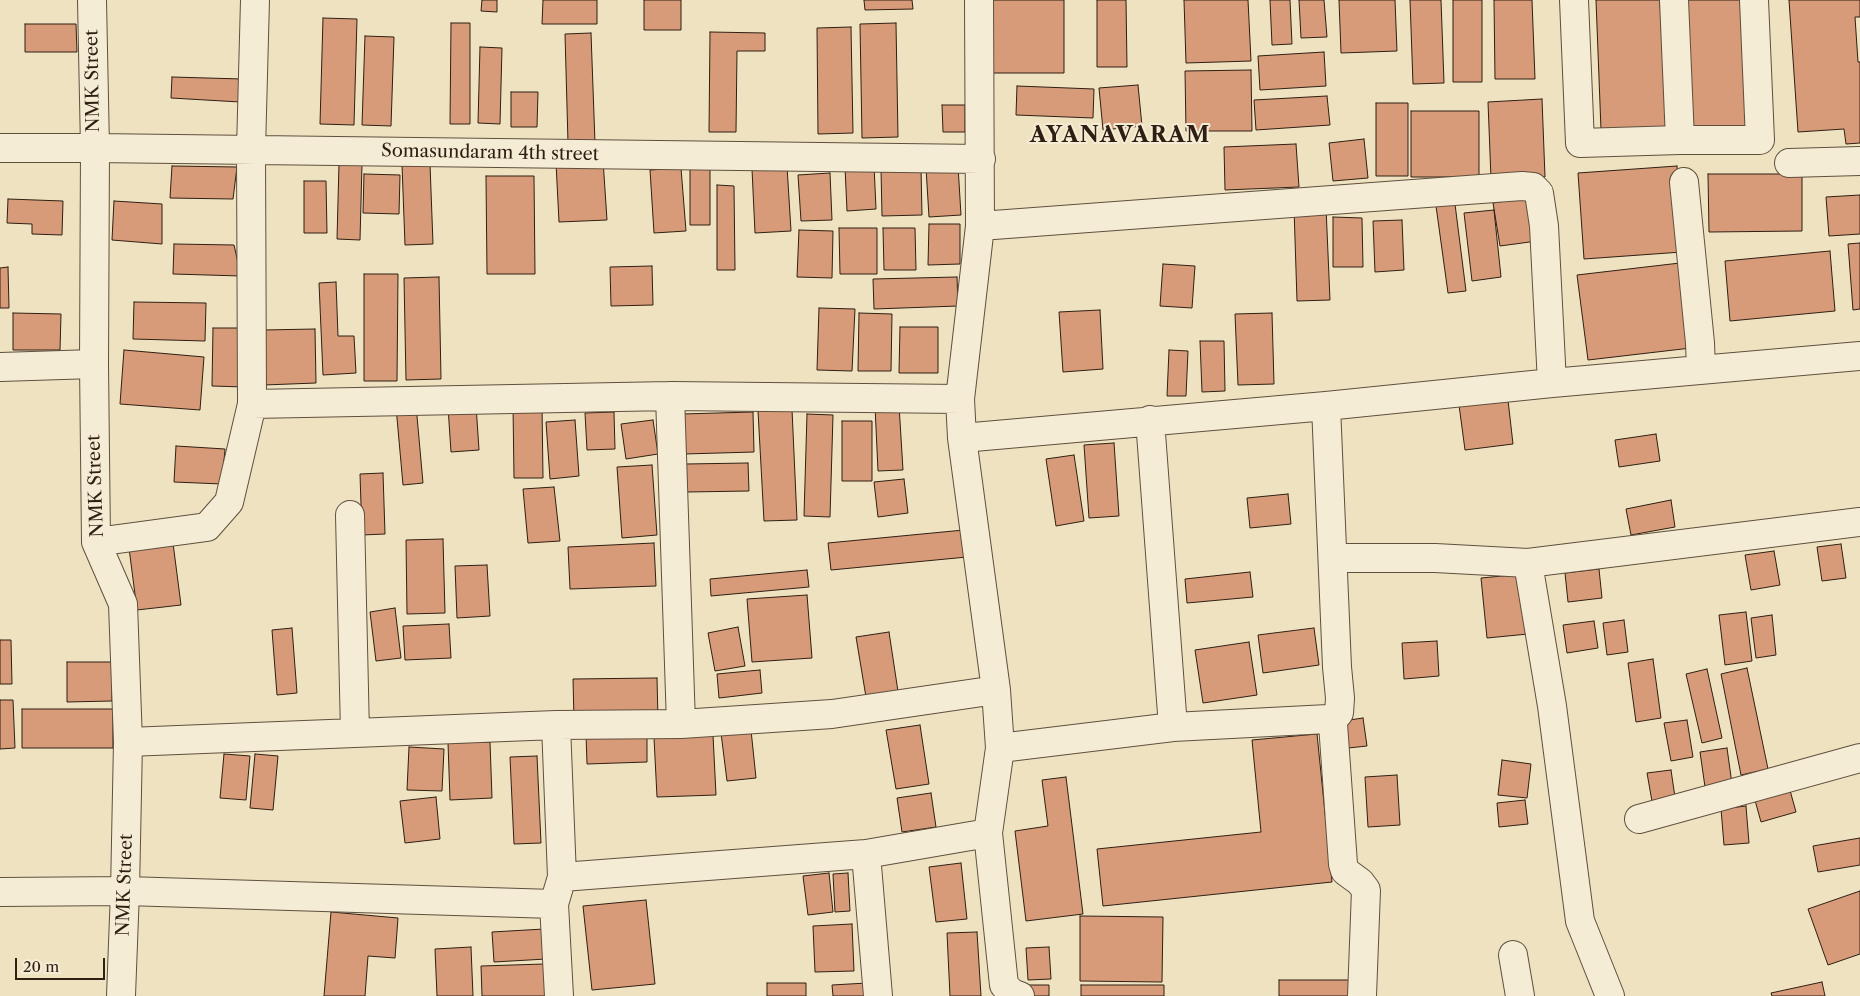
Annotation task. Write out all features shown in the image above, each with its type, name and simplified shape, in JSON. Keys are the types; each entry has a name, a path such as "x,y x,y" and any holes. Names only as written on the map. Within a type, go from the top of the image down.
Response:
{"street":[{"name":"NMK Street","path":"92,0 95,148 94,364 96,542 123,604 128,742 126,891 121,996"},
{"path":"96,542 207,528 229,502 252,404 251,150 255,0"},
{"path":"979,0 980,226 960,399 962,438 996,690 1000,748 988,833 1004,985 1012,993 1020,996"},
{"path":"1574,0 1580,143 1760,140 1754,0"},
{"path":"1674,0 1680,140"},
{"name":"Somasundaram 4th street","path":"0,148 981,159"},
{"path":"1790,163 1860,161"},
{"path":"1684,182 1701,369"},
{"path":"980,226 1508,186 1533,188 1539,193 1544,226 1552,383"},
{"path":"962,438 1326,406 1701,369 1860,356"},
{"path":"0,368 94,364"},
{"path":"252,404 670,396 960,399"},
{"path":"670,396 681,724"},
{"path":"1326,406 1337,667 1340,698 1339,713 1331,722"},
{"path":"1150,420 1173,727"},
{"path":"350,515 356,733"},
{"path":"1333,558 1435,558 1528,563 1860,522"},
{"path":"1528,563 1552,706 1580,921 1610,996"},
{"path":"128,742 556,725 681,724 832,714 996,690"},
{"path":"1000,748 1173,727 1328,718 1333,724 1343,864 1345,871 1360,882 1366,890 1362,996"},
{"path":"556,725 562,877 554,904 559,996"},
{"path":"1639,819 1860,758"},
{"path":"562,877 866,854 988,833"},
{"path":"866,854 878,996"},
{"path":"0,892 126,891 554,904"},
{"path":"1513,954 1520,996"}],"building":[{"path":"482,0 497,0 497,12 481,11"},
{"path":"543,0 597,0 597,24 542,24"},
{"path":"644,0 681,0 681,30 644,30"},
{"path":"864,0 912,0 913,9 865,10"},
{"path":"986,0 1064,0 1064,73 986,73"},
{"path":"1097,0 1126,0 1127,67 1097,67"},
{"path":"1184,0 1248,0 1251,61 1186,63"},
{"path":"1270,0 1290,0 1292,44 1272,45"},
{"path":"1299,0 1324,0 1327,37 1301,38"},
{"path":"1339,0 1395,0 1397,51 1341,53"},
{"path":"1410,0 1441,0 1444,83 1413,84"},
{"path":"1453,0 1482,0 1482,82 1453,82"},
{"path":"1494,0 1532,0 1535,79 1495,79"},
{"path":"1596,0 1660,0 1666,127 1601,130"},
{"path":"1688,0 1750,0 1755,133 1692,134"},
{"path":"1789,0 1860,0 1860,17 1855,17 1858,62 1860,62 1860,143 1846,144 1844,129 1798,132"},
{"path":"323,18 357,19 354,125 320,124"},
{"path":"451,23 470,23 470,124 450,124"},
{"path":"896,23 898,137 862,138 860,24"},
{"path":"25,24 76,24 77,52 25,52"},
{"path":"851,27 853,133 818,134 817,28"},
{"path":"710,32 765,33 765,51 737,51 736,132 709,132"},
{"path":"591,33 595,143 568,143 565,34"},
{"path":"365,36 394,37 391,126 362,125"},
{"path":"480,47 502,48 500,124 478,123"},
{"path":"1324,52 1326,86 1260,90 1258,56"},
{"path":"1251,70 1252,131 1186,131 1185,71"},
{"path":"172,77 242,79 240,102 171,98"},
{"path":"1138,85 1142,126 1103,130 1099,88"},
{"path":"1017,86 1094,89 1093,118 1016,115"},
{"path":"511,92 538,92 537,127 511,127"},
{"path":"1327,96 1330,125 1256,130 1254,100"},
{"path":"1542,99 1545,177 1491,179 1488,102"},
{"path":"1376,103 1408,103 1408,176 1376,176"},
{"path":"942,105 965,105 965,132 943,132"},
{"path":"1411,111 1479,111 1479,177 1411,177"},
{"path":"1364,139 1368,178 1333,181 1329,143"},
{"path":"1296,144 1299,187 1225,190 1224,147"},
{"path":"603,160 607,220 559,222 556,163"},
{"path":"339,164 362,164 360,240 337,239"},
{"path":"430,164 433,244 405,245 402,165"},
{"path":"874,165 876,209 847,211 845,167"},
{"path":"172,166 237,167 233,199 170,198"},
{"path":"690,166 710,166 710,225 690,225"},
{"path":"787,166 791,231 755,233 752,169"},
{"path":"958,166 961,215 929,217 926,168"},
{"path":"1677,166 1682,252 1584,259 1578,173"},
{"path":"681,168 686,231 654,233 650,170"},
{"path":"921,168 922,215 882,216 881,169"},
{"path":"830,173 832,220 801,221 798,175"},
{"path":"364,174 400,175 399,214 363,213"},
{"path":"1708,174 1802,174 1802,231 1709,232"},
{"path":"486,176 534,176 535,274 487,274"},
{"path":"304,181 326,181 327,233 304,233"},
{"path":"717,185 734,186 735,270 717,270"},
{"path":"1860,195 1860,234 1829,236 1826,197"},
{"path":"1530,197 1537,241 1500,246 1493,203"},
{"path":"8,199 63,201 62,235 32,234 32,224 7,223"},
{"path":"114,201 162,204 162,244 112,240"},
{"path":"1455,204 1466,291 1448,293 1436,206"},
{"path":"1326,207 1330,300 1297,301 1294,208"},
{"path":"1494,210 1501,277 1472,281 1464,213"},
{"path":"1333,217 1362,218 1363,267 1333,267"},
{"path":"1402,220 1404,270 1375,272 1373,221"},
{"path":"929,224 960,224 960,264 928,265"},
{"path":"839,228 877,228 877,274 840,274"},
{"path":"883,228 915,228 916,270 884,270"},
{"path":"799,230 833,231 832,278 797,277"},
{"path":"1860,243 1860,309 1853,310 1848,244"},
{"path":"174,244 234,245 241,276 173,274"},
{"path":"1830,251 1835,311 1730,321 1725,261"},
{"path":"1680,263 1691,348 1588,360 1577,275"},
{"path":"1163,264 1195,266 1192,308 1160,306"},
{"path":"652,266 653,305 611,306 610,267"},
{"path":"8,267 9,308 0,308 0,268"},
{"path":"364,274 398,274 397,381 364,381"},
{"path":"439,277 441,379 406,380 404,278"},
{"path":"957,277 958,306 874,309 873,279"},
{"path":"336,282 338,336 354,336 356,373 323,375 319,283"},
{"path":"134,302 206,303 205,341 133,339"},
{"path":"819,308 855,309 852,371 817,370"},
{"path":"1100,310 1103,369 1063,372 1059,312"},
{"path":"13,313 61,314 60,350 13,350"},
{"path":"859,313 892,314 891,371 858,371"},
{"path":"1272,313 1274,384 1238,385 1235,314"},
{"path":"900,327 938,327 938,373 899,373"},
{"path":"213,328 246,328 245,387 212,386"},
{"path":"315,329 316,383 264,385 263,330"},
{"path":"1200,341 1224,341 1225,391 1202,392"},
{"path":"124,350 204,357 200,410 120,404"},
{"path":"1169,350 1188,351 1186,396 1167,396"},
{"path":"1508,400 1513,444 1465,450 1459,405"},
{"path":"416,405 423,483 403,485 396,407"},
{"path":"476,405 479,450 451,452 448,407"},
{"path":"542,405 543,478 514,478 513,406"},
{"path":"899,405 903,470 878,471 875,406"},
{"path":"792,409 797,520 764,521 758,411"},
{"path":"614,412 615,449 587,450 585,413"},
{"path":"753,412 754,452 684,454 682,414"},
{"path":"807,414 833,415 830,517 804,516"},
{"path":"575,420 579,476 550,479 546,422"},
{"path":"653,420 658,454 626,459 621,424"},
{"path":"842,421 872,421 872,481 842,481"},
{"path":"1656,434 1660,461 1619,467 1615,440"},
{"path":"1114,443 1119,516 1089,518 1084,445"},
{"path":"176,446 225,449 222,484 174,482"},
{"path":"1074,455 1084,521 1056,526 1046,459"},
{"path":"748,463 749,491 687,492 686,464"},
{"path":"652,465 657,535 622,538 617,467"},
{"path":"383,473 385,534 362,535 360,474"},
{"path":"904,479 908,513 878,517 874,482"},
{"path":"554,487 560,541 528,543 523,489"},
{"path":"1288,494 1291,524 1250,528 1247,498"},
{"path":"1671,500 1675,527 1631,535 1626,509"},
{"path":"964,530 967,557 831,570 828,543"},
{"path":"443,539 445,613 407,614 406,540"},
{"path":"173,543 181,605 137,610 129,548"},
{"path":"654,543 656,586 570,589 568,547"},
{"path":"1841,544 1846,578 1822,581 1817,547"},
{"path":"1774,551 1780,585 1751,590 1745,555"},
{"path":"487,565 490,616 457,618 455,566"},
{"path":"1599,569 1602,598 1568,602 1565,573"},
{"path":"807,570 809,587 711,596 710,579"},
{"path":"1250,572 1253,597 1187,603 1185,579"},
{"path":"1523,574 1528,634 1487,638 1481,578"},
{"path":"807,595 812,658 752,662 747,599"},
{"path":"395,608 401,658 376,661 370,612"},
{"path":"1746,612 1752,661 1725,665 1719,615"},
{"path":"1772,615 1776,655 1756,658 1751,618"},
{"path":"1624,620 1628,652 1607,655 1603,623"},
{"path":"1594,621 1598,648 1567,653 1563,625"},
{"path":"449,624 451,658 405,660 403,626"},
{"path":"738,627 745,666 715,671 708,633"},
{"path":"292,628 297,693 277,695 272,630"},
{"path":"1314,628 1319,665 1263,673 1258,635"},
{"path":"889,632 899,698 867,703 856,637"},
{"path":"0,640 11,640 12,684 0,684"},
{"path":"1437,641 1439,676 1404,679 1402,643"},
{"path":"1249,642 1257,695 1203,703 1195,650"},
{"path":"1653,659 1661,718 1636,722 1628,663"},
{"path":"67,662 112,662 112,701 67,702"},
{"path":"1747,668 1768,769 1741,775 1721,674"},
{"path":"1707,669 1722,738 1702,743 1686,674"},
{"path":"760,670 762,693 719,698 717,674"},
{"path":"657,678 658,719 574,720 573,679"},
{"path":"0,700 13,700 15,748 0,749"},
{"path":"22,709 113,709 113,748 22,748"},
{"path":"1363,718 1367,746 1339,749 1336,722"},
{"path":"1687,720 1693,757 1671,761 1664,723"},
{"path":"920,725 929,784 896,789 886,730"},
{"path":"751,730 756,778 727,781 721,733"},
{"path":"647,732 647,762 587,764 586,734"},
{"path":"1317,734 1332,882 1103,906 1097,849 1261,832 1252,740"},
{"path":"713,735 716,795 657,797 654,738"},
{"path":"490,742 492,798 450,800 448,743"},
{"path":"409,747 444,749 442,791 407,790"},
{"path":"1727,748 1732,784 1705,787 1700,752"},
{"path":"224,754 250,756 246,800 220,798"},
{"path":"255,754 278,756 273,810 250,808"},
{"path":"537,756 541,843 514,844 510,757"},
{"path":"1502,760 1531,764 1527,798 1498,795"},
{"path":"1671,770 1676,804 1653,807 1647,773"},
{"path":"1397,775 1400,825 1368,827 1365,777"},
{"path":"1066,777 1083,914 1026,921 1015,831 1048,826 1042,780"},
{"path":"1788,783 1796,812 1761,822 1753,793"},
{"path":"931,793 936,827 902,832 897,798"},
{"path":"436,797 440,839 405,843 400,801"},
{"path":"1525,800 1528,824 1499,827 1497,803"},
{"path":"1746,806 1749,843 1724,845 1721,809"},
{"path":"1860,838 1860,865 1818,872 1813,846"},
{"path":"961,863 967,919 936,922 929,867"},
{"path":"829,873 833,912 808,915 803,876"},
{"path":"848,873 850,911 835,912 833,874"},
{"path":"1860,891 1860,954 1828,965 1808,909"},
{"path":"646,900 655,984 592,990 583,906"},
{"path":"331,912 398,918 395,958 368,956 365,996 324,996"},
{"path":"1080,916 1163,917 1162,982 1080,981"},
{"path":"852,924 854,971 815,972 813,926"},
{"path":"544,929 546,959 494,962 492,932"},
{"path":"977,932 981,996 950,996 947,933"},
{"path":"471,947 473,996 437,996 435,949"},
{"path":"1049,947 1051,979 1028,980 1026,948"},
{"path":"544,964 545,996 482,996 481,966"},
{"path":"1279,980 1354,980 1354,996 1279,996"},
{"path":"1822,982 1825,996 1772,996 1771,993"},
{"path":"767,983 806,983 806,996 767,996"},
{"path":"867,983 867,996 833,996 832,985"},
{"path":"1025,985 1049,985 1049,996 1025,996"},
{"path":"1081,985 1164,985 1164,996 1081,996"}],"district":[{"name":"AYANAVARAM","path":"1120,136"}]}
